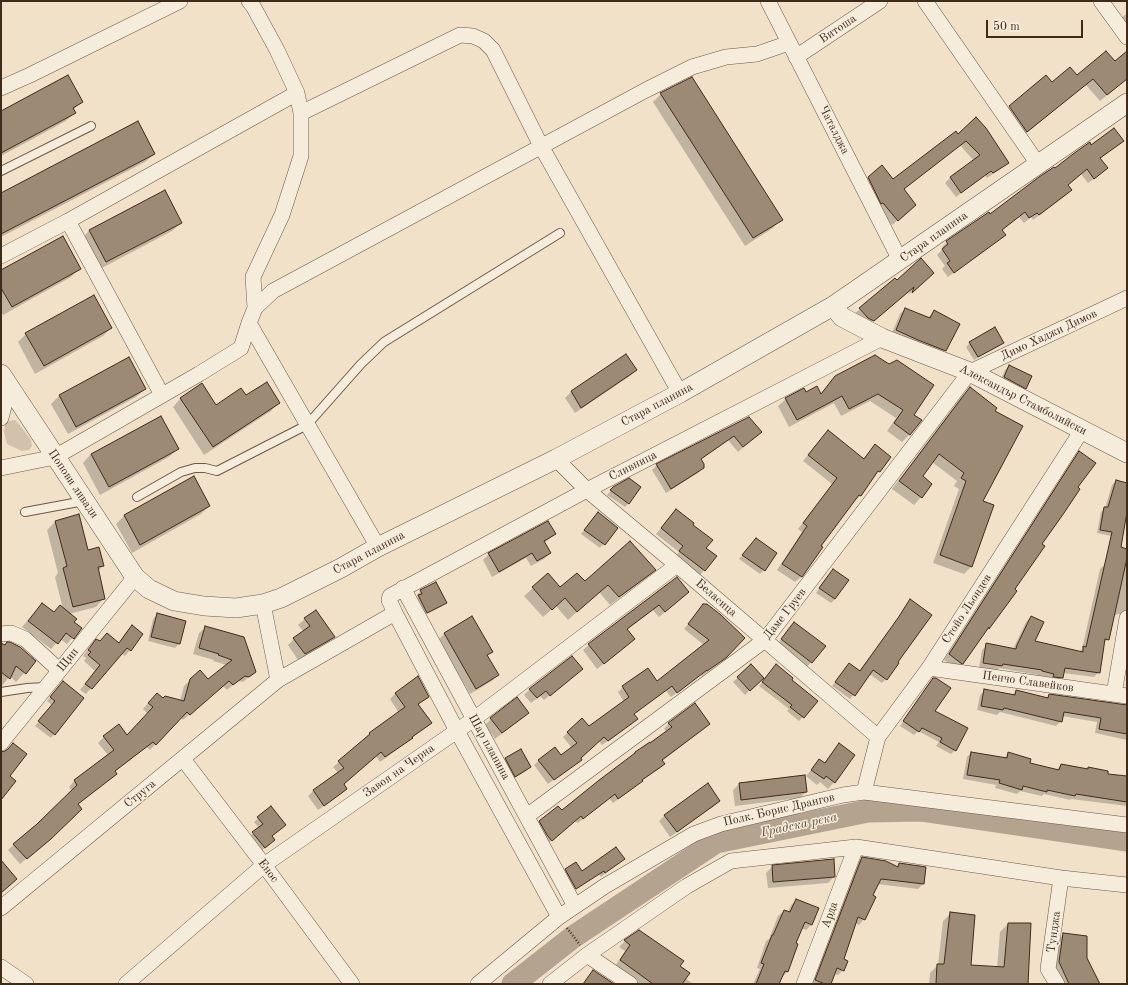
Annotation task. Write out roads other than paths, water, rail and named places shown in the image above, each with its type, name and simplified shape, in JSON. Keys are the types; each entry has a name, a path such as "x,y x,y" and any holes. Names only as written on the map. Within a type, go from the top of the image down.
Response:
{"street":[{"path":"1,88 180,1"},
{"path":"1,468 55,458 241,348 255,308 253,277 282,215 300,156 301,113 297,93 277,50 249,1"},
{"name":"Чаталджа","path":"768,1 900,260"},
{"name":"Витоша","path":"796,57 880,1"},
{"path":"925,1 1038,164"},
{"path":"1100,1 1127,37"},
{"path":"301,113 460,35 473,36 484,41 493,50 541,146 680,393"},
{"path":"255,308 273,292 541,146 692,67 726,57 757,54 789,43"},
{"path":"1,256 68,221 297,93"},
{"name":"Стара планина","path":"149,590 174,601 204,606 236,608 264,604 281,598 341,568 378,547 556,459 680,393 833,306 1127,103"},
{"path":"68,221 162,395"},
{"name":"Димо Хаджи Димов","path":"970,372 1127,298"},
{"name":"Александър Стамболийски","path":"833,306 842,317 882,338 970,372 1082,430 1123,447"},
{"path":"249,323 378,547"},
{"name":"Сливница","path":"392,606 390,596 403,588 587,490 882,338"},
{"name":"Даме Груев","path":"527,816 765,640 970,372"},
{"path":"1,418 5,380"},
{"name":"Попови ливади","path":"5,380 55,458 135,577 149,590"},
{"name":"Стойо Льондев","path":"864,792 878,737 929,668 1082,430"},
{"name":"Беласица","path":"556,459 587,490 878,737"},
{"name":"Завоя на Черна","path":"126,984 264,865 474,719 677,565"},
{"name":"Щип","path":"1,743 135,577"},
{"name":"Шар планина","path":"403,588 575,906"},
{"path":"264,604 278,680"},
{"name":"Шар планина","path":"392,606 457,731 559,917"},
{"name":"Струга","path":"1,908 183,760 278,680 392,606"},
{"path":"1121,695 1127,618"},
{"path":"1,634 11,632 25,639 60,670"},
{"name":"Пенчо Славейков","path":"929,668 1121,695"},
{"name":"Енос","path":"183,760 264,865 352,984"},
{"name":"Полк. Борис Дрангов","path":"478,984 559,917 604,886 694,834 720,824 843,795 864,792 1127,825"},
{"path":"550,984 587,955 687,886 731,861 856,847 1061,878 1127,885"},
{"name":"Арда","path":"804,984 856,847"},
{"name":"Тунджа","path":"1056,984 1048,969 1061,878"},
{"path":"587,955 630,984"},
{"path":"1,967 26,984"}],"lane":[{"path":"1,171 91,126"},
{"path":"137,497 181,472 195,468 205,468 217,471 307,425 361,364 384,342 560,233"},
{"path":"25,512 84,501"},
{"path":"1,692 46,687"}],"waterway":[{"name":"Градска река","path":"513,984 573,937 716,842 868,811 922,810 1127,840"}]}
